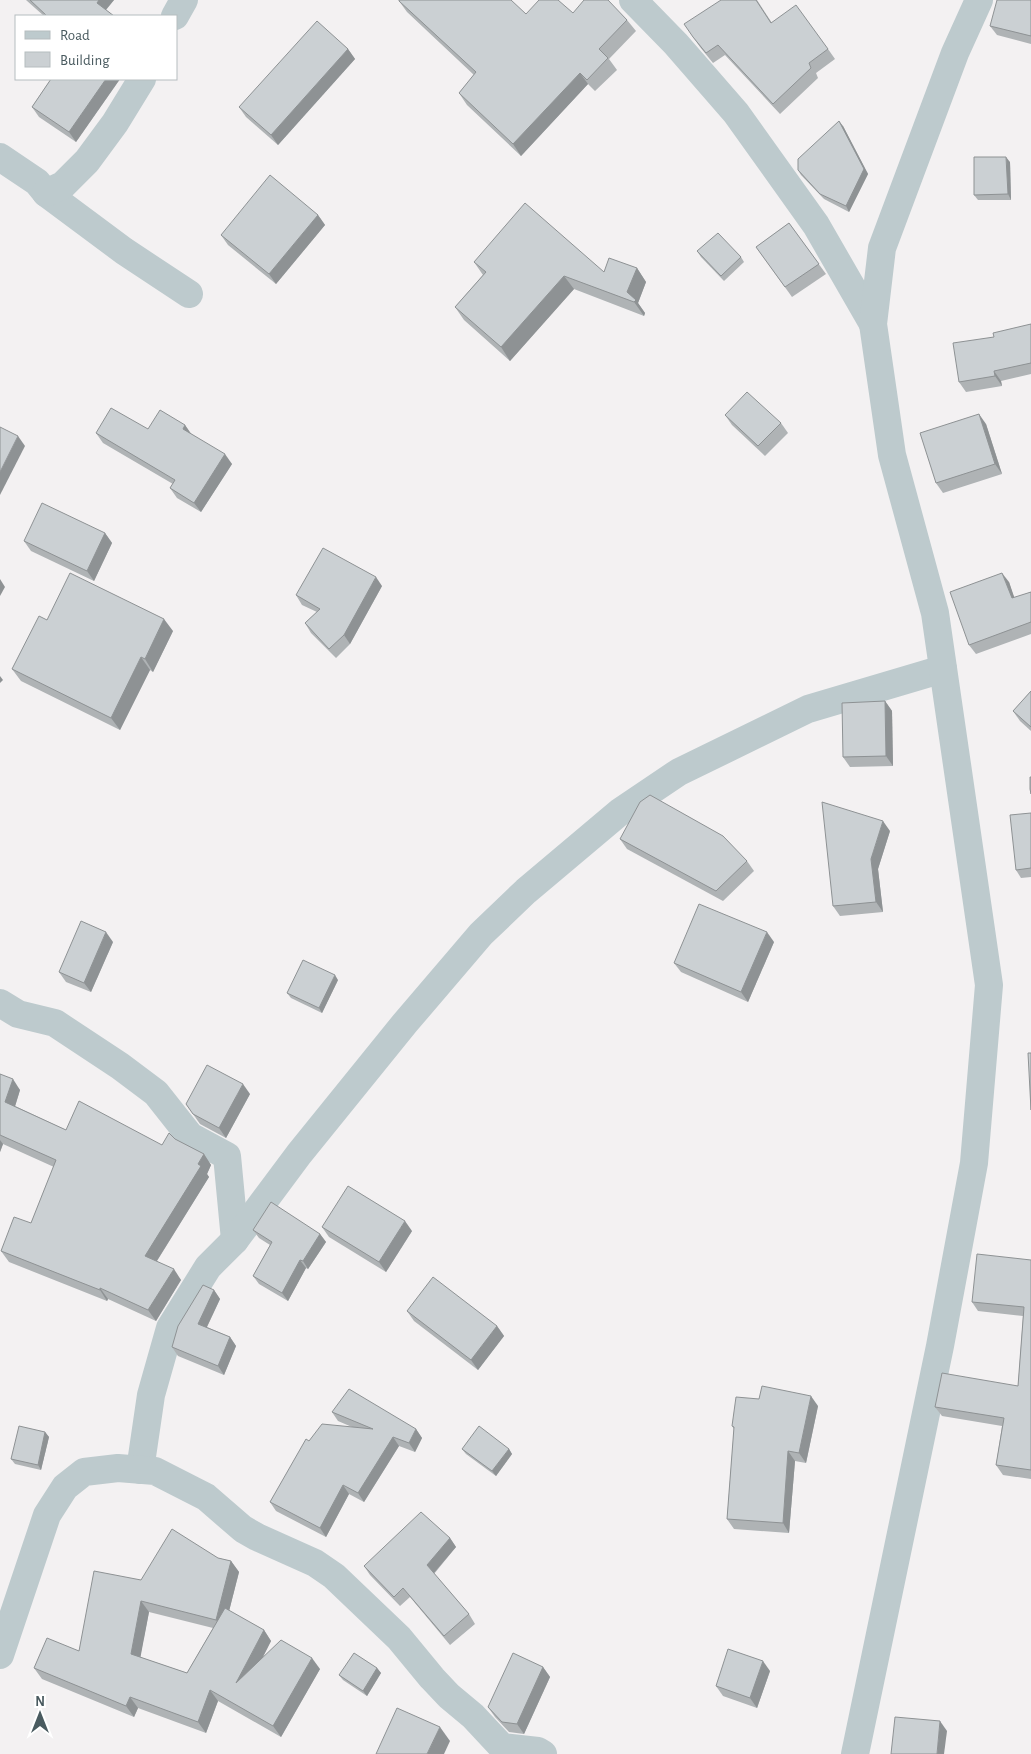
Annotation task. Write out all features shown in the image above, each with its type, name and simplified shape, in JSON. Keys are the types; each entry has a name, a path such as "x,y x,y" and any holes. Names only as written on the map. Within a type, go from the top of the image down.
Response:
{"street":[{"path":"176,15 184,0"},
{"path":"632,0 676,44 736,112 816,225 874,324"},
{"path":"855,1754 940,1346 974,1163 989,985 935,613 892,455 874,324 882,248 955,53 979,0"},
{"path":"46,193 63,185 87,161 115,123 141,80"},
{"path":"0,157 37,182 46,193 124,251 189,294"},
{"path":"140,1470 151,1395 170,1328 208,1267 235,1240 312,1139 405,1023 481,934 526,891 621,811 679,772 808,709 943,669"},
{"path":"0,1003 18,1014 55,1023 120,1066 156,1093 190,1136 227,1156 235,1240"},
{"path":"0,1655 47,1515 65,1487 84,1472 118,1468 155,1471 206,1497 243,1529 315,1564 334,1576 399,1638 449,1696 473,1716 502,1747 538,1751 543,1754"}],"building":[{"path":"30,0 99,0 97,3 113,15 46,15"},
{"path":"399,0 511,0 526,14 539,0 558,0 573,13 584,0 608,0 627,20 599,49 608,58 587,80 580,73 513,144 459,93 476,72"},
{"path":"721,0 756,0 771,23 796,5 828,49 809,63 811,68 773,104 718,45 706,53 684,24"},
{"path":"997,0 1031,0 1031,36 990,26"},
{"path":"317,21 348,49 271,135 239,107"},
{"path":"50,80 105,80 69,132 32,107"},
{"path":"839,121 864,169 846,206 820,194 798,170 798,159"},
{"path":"974,157 1006,157 1008,194 974,195"},
{"path":"270,175 318,215 269,274 221,235"},
{"path":"525,203 604,272 609,258 637,268 627,292 636,300 634,302 564,276 501,347 455,307 486,272 474,262"},
{"path":"789,223 819,264 785,287 756,247"},
{"path":"718,233 741,257 721,276 697,251"},
{"path":"1031,324 1031,363 994,371 995,376 959,382 953,343 994,337 993,333"},
{"path":"747,392 781,423 758,446 725,415"},
{"path":"111,408 148,429 160,410 185,425 183,429 225,454 194,503 170,488 175,480 96,433"},
{"path":"979,414 995,464 936,483 920,433"},
{"path":"0,427 18,436 0,472"},
{"path":"42,503 105,533 87,571 24,541"},
{"path":"323,548 376,577 344,635 329,649 305,623 320,609 296,595"},
{"path":"70,573 164,619 145,659 141,657 111,718 12,669 39,616 47,620"},
{"path":"1002,573 1012,598 1031,592 1031,622 969,645 950,592"},
{"path":"1031,691 1031,727 1013,711"},
{"path":"885,701 886,756 843,757 842,703"},
{"path":"650,795 723,836 747,861 716,891 620,839 640,802"},
{"path":"822,802 883,821 871,859 876,902 833,906"},
{"path":"1031,813 1031,868 1016,870 1010,815"},
{"path":"699,904 767,932 741,992 674,963"},
{"path":"81,921 106,932 84,983 59,972"},
{"path":"303,960 335,975 319,1008 287,993"},
{"path":"1028,1053 1031,1053 1031,1110"},
{"path":"207,1065 243,1084 219,1128 193,1114 186,1104"},
{"path":"0,1074 13,1079 5,1102 66,1130 79,1101 162,1145 169,1133 175,1139 204,1154 198,1164 201,1166 145,1256 174,1269 148,1310 100,1288 100,1290 1,1251 14,1217 31,1223 56,1160 0,1135"},
{"path":"348,1186 405,1221 379,1262 322,1227"},
{"path":"271,1202 320,1234 303,1261 300,1260 282,1293 253,1276 272,1242 253,1230"},
{"path":"977,1254 1031,1260 1031,1470 996,1465 1004,1418 935,1407 942,1373 1018,1386 1024,1307 972,1302"},
{"path":"433,1277 497,1326 471,1360 407,1311"},
{"path":"203,1285 214,1290 198,1324 230,1337 218,1366 172,1347 178,1326"},
{"path":"762,1386 811,1396 799,1453 788,1451 783,1523 727,1519 734,1427 732,1426 736,1397 759,1399"},
{"path":"349,1389 416,1429 409,1443 393,1437 358,1493 343,1485 320,1528 270,1502 306,1439 309,1441 322,1424 373,1429 332,1412"},
{"path":"19,1426 45,1432 38,1465 11,1459"},
{"path":"479,1426 509,1449 492,1471 462,1449"},
{"path":"421,1512 450,1538 427,1565 469,1614 444,1636 403,1588 394,1597 364,1566"},
{"path":"172,1529 218,1558 231,1561 216,1620 141,1601 131,1654 187,1673 225,1608 264,1630 236,1683 281,1640 312,1658 273,1726 210,1690 198,1722 130,1697 126,1706 34,1668 47,1638 79,1651 94,1571 141,1580"},
{"path":"728,1649 763,1661 750,1698 716,1686"},
{"path":"354,1653 377,1668 363,1691 339,1675"},
{"path":"513,1653 543,1667 517,1724 502,1722 488,1707"},
{"path":"397,1708 440,1727 427,1754 376,1754"},
{"path":"895,1717 940,1721 937,1754 891,1754"}]}
